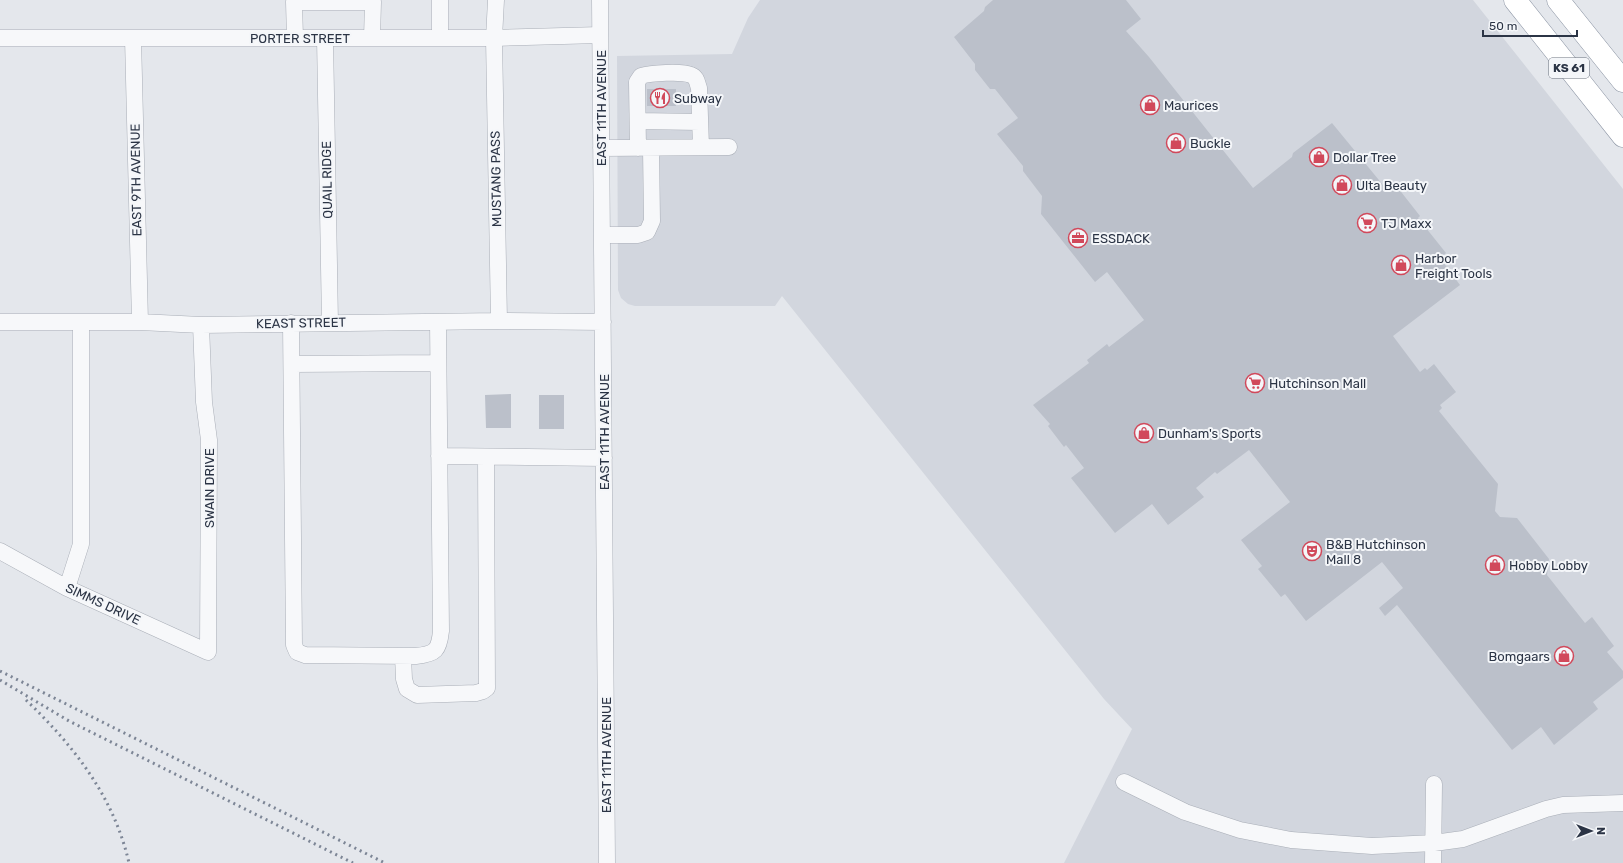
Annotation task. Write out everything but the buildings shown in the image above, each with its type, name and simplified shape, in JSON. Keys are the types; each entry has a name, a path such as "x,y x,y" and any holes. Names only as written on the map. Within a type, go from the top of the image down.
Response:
{"highway":[{"name":"KS 61","path":"1515,0 1623,136"},
{"name":"KS 61","path":"1558,0 1623,81"}],"street":[{"path":"440,0 440,38"},
{"name":"MUSTANG PASS","path":"496,0 494,38 499,321"},
{"name":"EAST 11TH AVENUE","path":"600,0 607,863"},
{"path":"295,38 294,1 377,1 372,38"},
{"name":"PORTER STREET","path":"0,38 494,38 600,35"},
{"name":"EAST 9TH AVENUE","path":"133,38 140,322"},
{"name":"QUAIL RIDGE","path":"325,38 330,323"},
{"path":"602,235 638,235 647,232 652,221 645,148 638,121 637,82 641,76 647,74 692,75 697,79 699,88 701,147"},
{"path":"638,121 700,122"},
{"path":"601,148 730,146"},
{"name":"KEAST STREET","path":"0,322 140,322 201,325 499,321 603,322"},
{"path":"67,588 80,544 81,322"},
{"path":"291,323 294,645 298,652 305,655 403,656 428,655 435,651 440,644 438,322"},
{"name":"SWAIN DRIVE","path":"201,325 204,402 209,440 208,652"},
{"path":"292,364 438,363"},
{"path":"439,456 604,458"},
{"path":"403,656 404,679 407,689 417,695 476,692 483,691 487,688 486,457"},
{"name":"SIMMS DRIVE","path":"0,551 67,588 208,652"},
{"path":"1124,782 1185,812 1220,824 1254,833 1291,840 1372,846 1434,843 1463,839 1528,814 1557,806 1592,803 1623,803"},
{"path":"1434,784 1434,863"}],"shaded area":[{"path":"760,0 1473,0 1623,189 1623,863 1064,863 1132,729 1104,699 782,296 775,306 635,306 628,304 621,298 618,290 617,56 732,54 748,18"}],"railway":[{"path":"0,671 385,863"},
{"path":"0,680 69,721 353,863"},
{"path":"26,700 76,754 90,774 113,816 129,863"}],"place":[{"name":"Subway","path":"660,98"},
{"name":"Maurices","path":"1150,105"},
{"name":"Buckle","path":"1176,143"},
{"name":"Dollar Tree","path":"1319,157"},
{"name":"Ulta Beauty","path":"1342,185"},
{"name":"TJ Maxx","path":"1367,223"},
{"name":"ESSDACK","path":"1078,238"},
{"name":"Harbor Freight Tools","path":"1401,265"},
{"name":"Hutchinson Mall","path":"1255,383"},
{"name":"Dunham's Sports","path":"1144,433"},
{"name":"B&B Hutchinson Mall 8","path":"1312,551"},
{"name":"Hobby Lobby","path":"1495,565"},
{"name":"Bomgaars","path":"1564,656"}]}
